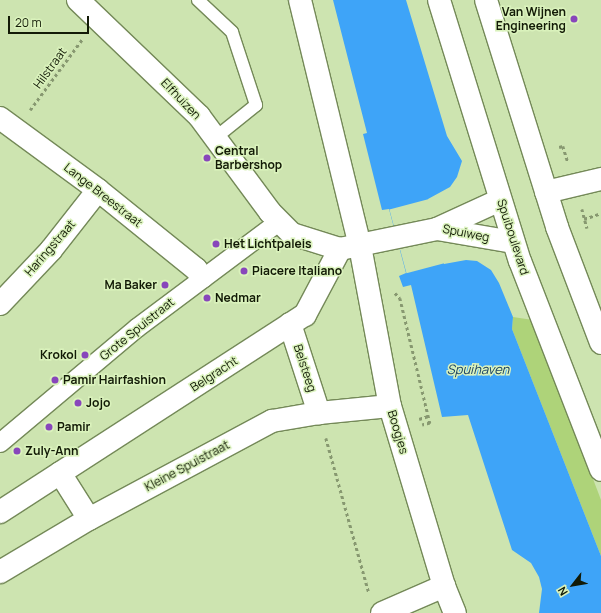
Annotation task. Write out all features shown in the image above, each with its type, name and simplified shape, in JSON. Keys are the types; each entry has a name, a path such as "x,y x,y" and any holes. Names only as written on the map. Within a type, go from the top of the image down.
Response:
{"street":[{"name":"Elfhuizen","path":"78,0 98,17 199,116 275,217 292,234 350,248"},
{"path":"300,0 350,248 436,229"},
{"name":"Spuiboulevard","path":"438,0 514,242 601,470"},
{"path":"486,0 563,247 601,343"},
{"name":"Lange Breestraat","path":"8,124 98,190 196,269 202,277"},
{"path":"546,192 601,179"},
{"name":"Haringstraat","path":"0,304 51,250 98,190"},
{"name":"Spuiweg","path":"436,229 500,200"},
{"name":"Grote Spuistraat","path":"0,443 137,328 275,217"},
{"name":"Spuiweg","path":"436,229 514,242"},
{"name":"Belgracht","path":"0,512 305,315 350,248"},
{"name":"Boogjes","path":"350,248 390,406 444,586 455,613"},
{"name":"Belsteeg","path":"290,324 319,413"},
{"name":"Kleine Spuistraat","path":"0,572 89,519 272,421 319,413 390,406"},
{"path":"60,473 89,519"},
{"path":"376,606 444,586"}],"lane":[{"path":"198,0 232,32 256,105 215,138"}],"path":[{"name":"Hilstraat","path":"8,124 98,17"},
{"path":"319,413 376,606"}],"green space":[{"path":"513,317 533,320 601,500 601,556 512,329"}],"water":[{"name":"Spuihaven","path":"333,0 406,0 447,136 462,161 457,177 450,187 428,199 444,264 466,260 477,261 491,270 499,283 513,317 512,329 601,556 601,613 539,613 542,589 539,577 531,563 512,550 468,415 442,417 411,285 403,287 399,276 406,273 389,209 382,210 363,134 367,133"}],"pier":[{"path":"429,199 446,263 406,273 389,210"}],"place":[{"name":"Van Wijnen Engineering","path":"574,19"},
{"name":"Central Barbershop","path":"207,158"},
{"name":"Het Lichtpaleis","path":"216,244"},
{"name":"Piacere Italiano","path":"244,271"},
{"name":"Ma Baker","path":"165,285"},
{"name":"Nedmar","path":"207,298"},
{"name":"Krokol","path":"85,355"},
{"name":"Pamir Hairfashion","path":"55,380"},
{"name":"Jojo","path":"78,403"},
{"name":"Pamir","path":"49,427"},
{"name":"Zuly-Ann","path":"17,451"}]}
